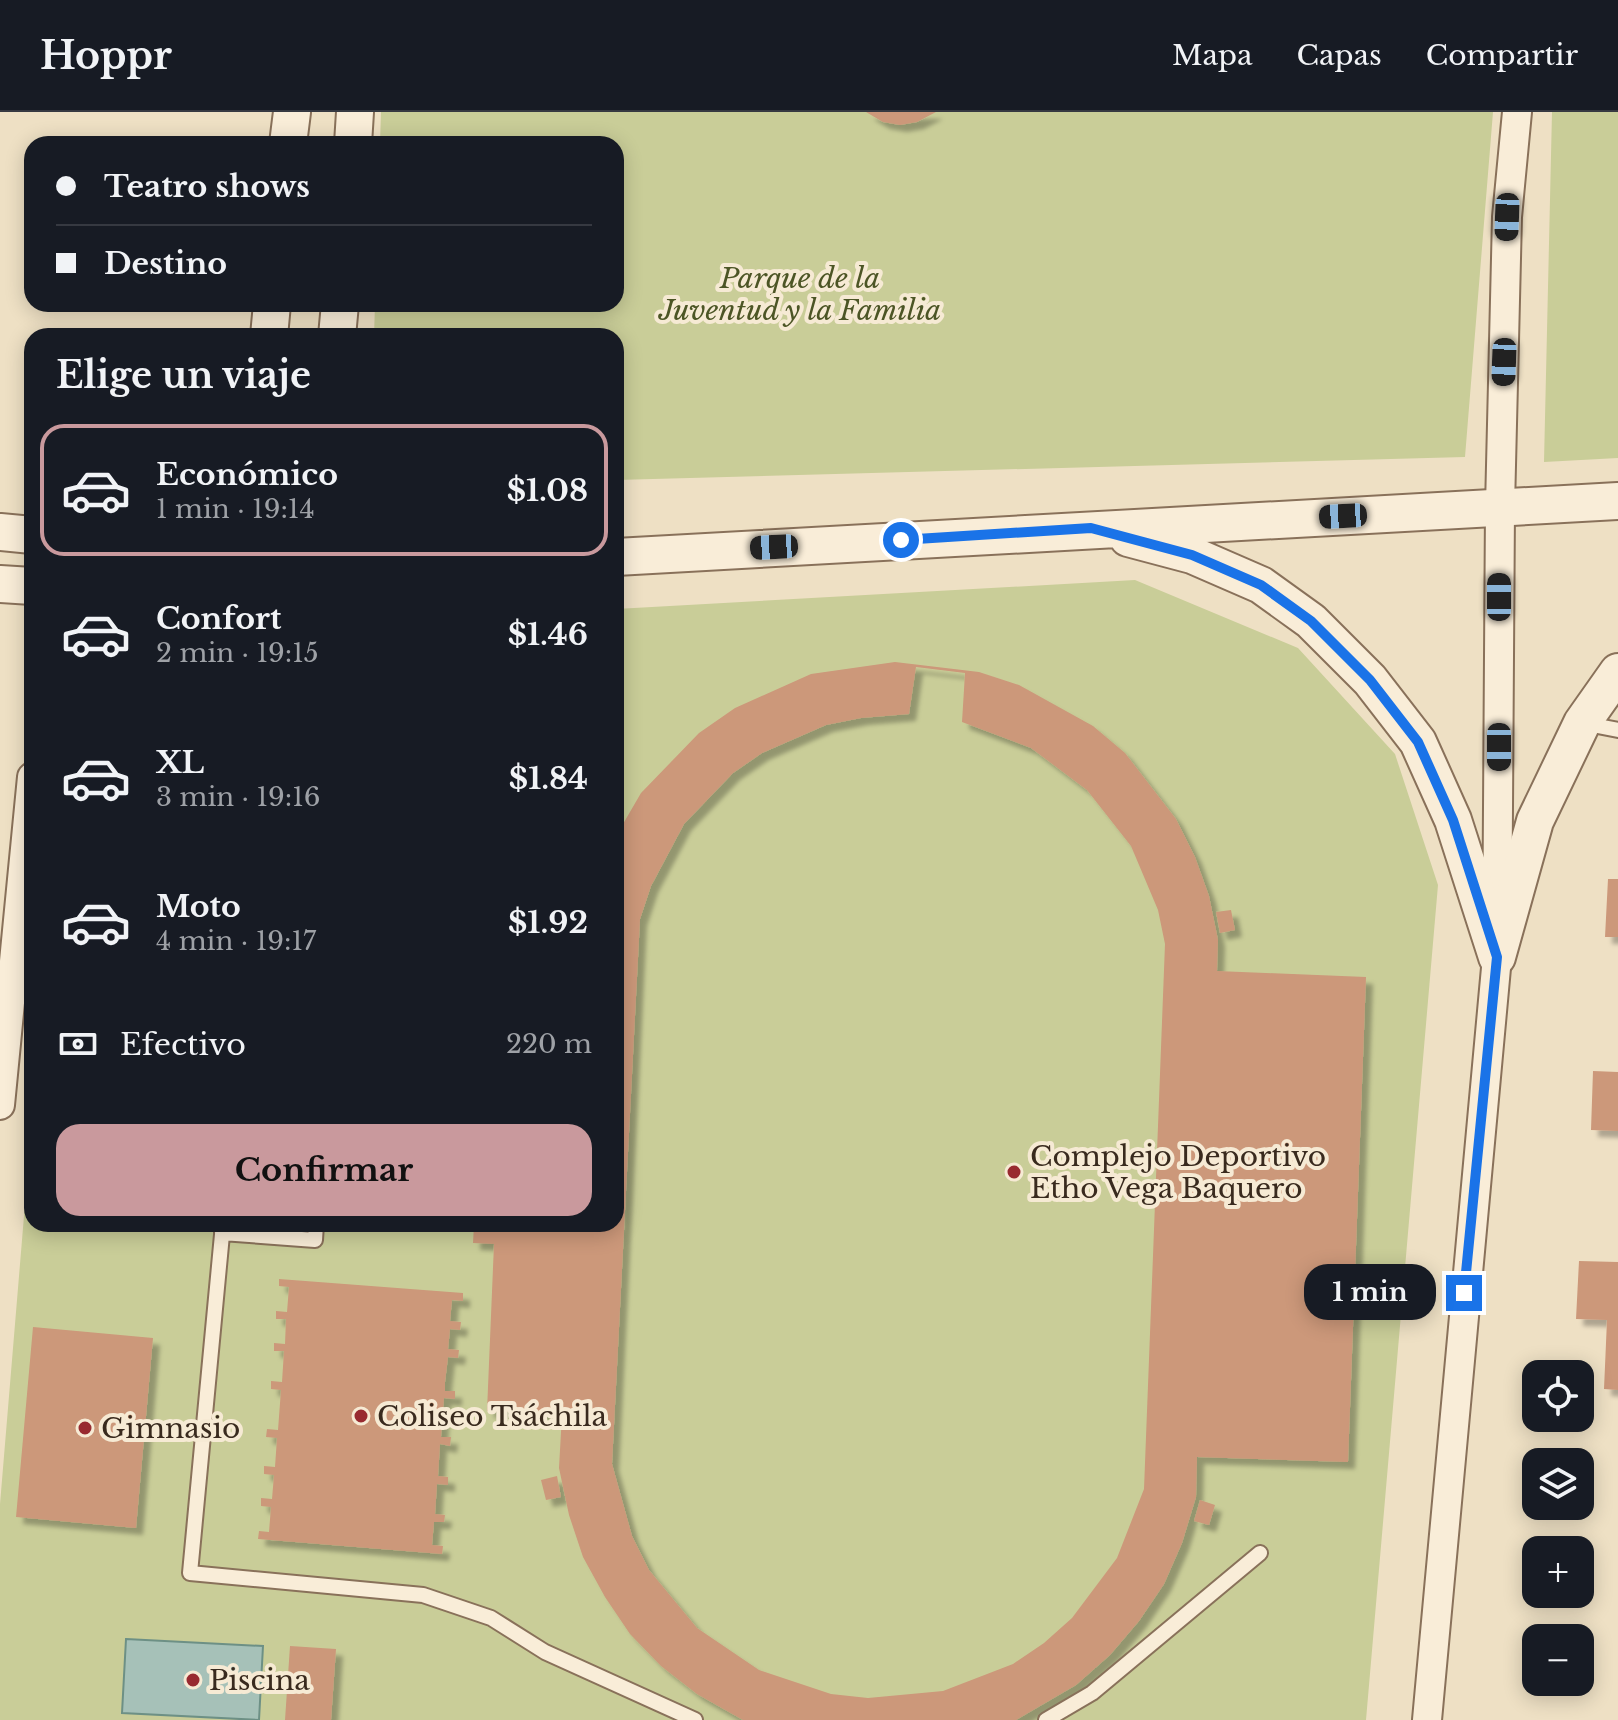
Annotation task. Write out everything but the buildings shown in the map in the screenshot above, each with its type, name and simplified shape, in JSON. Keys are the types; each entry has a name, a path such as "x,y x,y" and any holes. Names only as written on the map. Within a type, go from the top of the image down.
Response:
{"street":[{"path":"289,136 292,112"},
{"path":"354,136 355,112"},
{"path":"1427,1720 1497,957 1500,507 1507,217 1517,112"},
{"path":"624,557 1091,528 1618,501"},
{"path":"1091,528 1192,555 1261,585 1311,621 1370,680 1418,742 1453,820 1497,957"},
{"path":"0,532 24,534"},
{"path":"0,584 24,586"},
{"path":"1497,957 1535,821 1582,723 1618,672"},
{"path":"0,1105 8,923 24,826"}],"lane":[{"path":"1582,723 1618,730"},
{"path":"222,1232 190,1573 423,1595 491,1618 545,1652 695,1720"},
{"path":"253,1232 315,1240 316,1232"},
{"path":"1046,1720 1092,1693 1260,1553"}],"green space":[{"name":"Parque de la Juventud y la Familia","path":"381,112 1493,112 1465,457 624,480 624,328 374,328 375,312 624,312 624,136 380,136"},
{"path":"1552,112 1618,112 1618,458 1544,462"},
{"name":"Complejo Deportivo Etho Vega Baquero","path":"1135,580 1298,648 1395,754 1438,885 1366,1720 0,1720 0,1504 24,1216 24,1232 624,1232 624,609"}],"water":[{"name":"Piscina","path":"126,1639 263,1646 259,1720 122,1713"}],"place":[{"name":"Complejo Deportivo Etho Vega Baquero","path":"1014,1172"},
{"name":"Coliseo Tsáchila","path":"361,1416"},
{"name":"Gimnasio","path":"85,1428"},
{"name":"Piscina","path":"193,1680"}],"route":[{"path":"901,540 1091,528 1192,555 1261,585 1311,621 1370,680 1418,742 1453,820 1497,957 1464,1293"}]}
